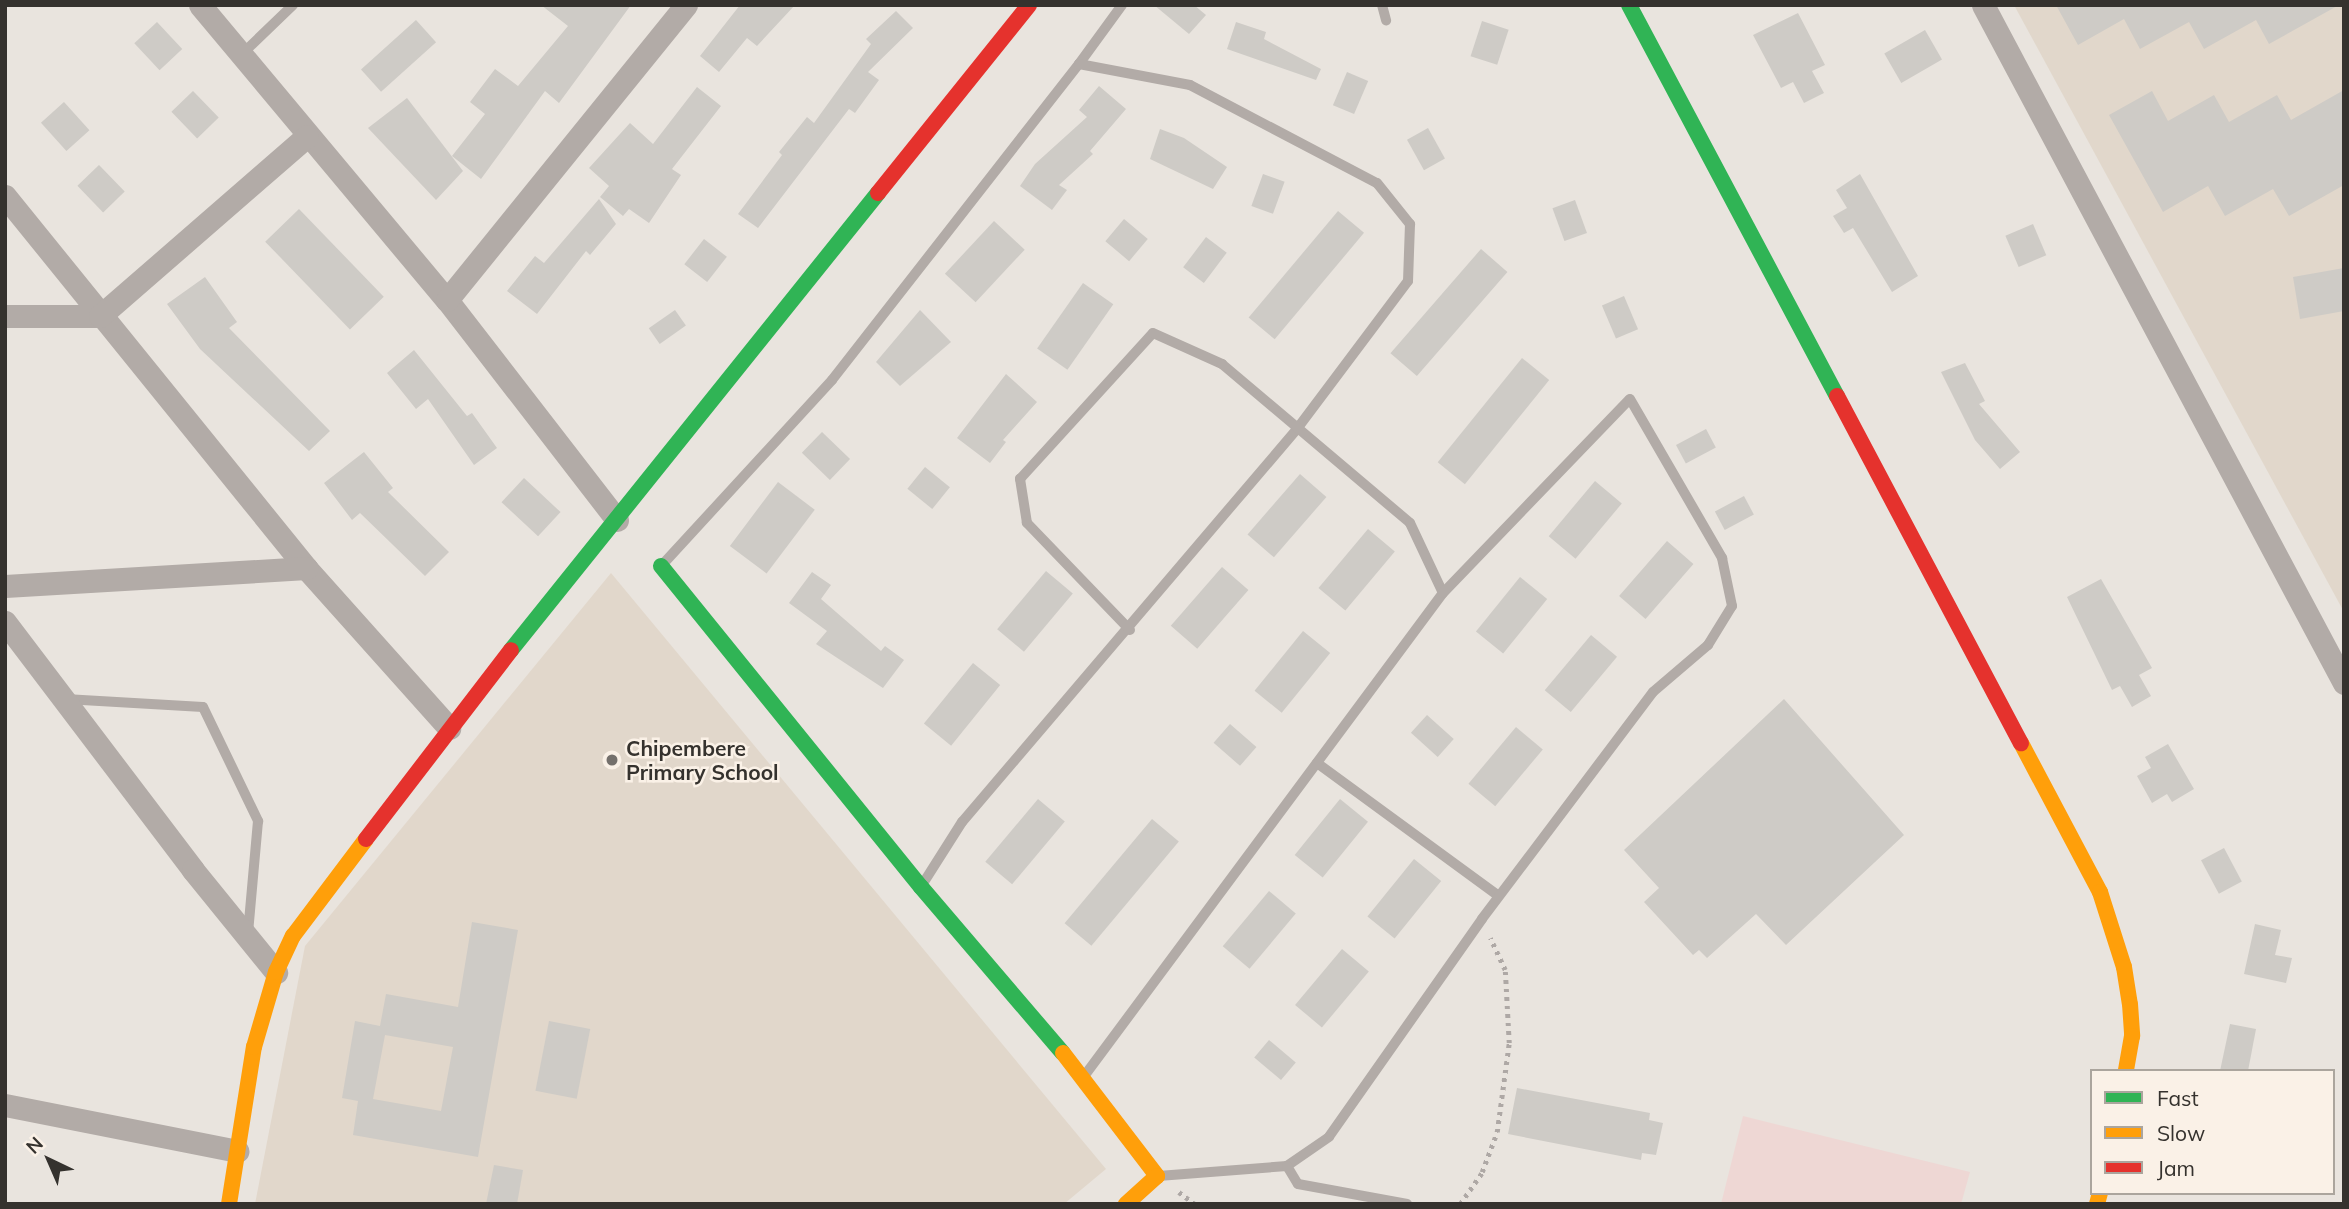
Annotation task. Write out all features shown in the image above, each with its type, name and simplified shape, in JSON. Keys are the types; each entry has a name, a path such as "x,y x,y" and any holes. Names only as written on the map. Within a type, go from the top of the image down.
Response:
{"street":[{"path":"200,5 447,300 617,520"},
{"path":"447,300 686,5"},
{"path":"229,1204 254,1047 276,972 293,936 449,728 1029,5"},
{"path":"1629,5 2100,892 2120,955 2130,1004 2132,1036 2126,1069"},
{"path":"1983,5 2344,683"},
{"path":"5,316 100,316 307,136"},
{"path":"5,197 306,568 449,728"},
{"path":"661,566 921,887 1084,1077 1157,1176 1126,1204"},
{"path":"5,586 306,568"},
{"path":"5,622 192,870 276,972"},
{"path":"5,1105 238,1151"}],"lane":[{"path":"241,55 293,5"},
{"path":"661,566 832,380 1122,5"},
{"path":"1382,5 1386,20"},
{"path":"921,887 962,821 1130,630 1297,429 1408,281 1410,224 1377,183 1190,85 1079,64"},
{"path":"1130,630 1027,523 1020,479 1153,333 1222,364 1410,523 1443,593"},
{"path":"1084,1077 1443,593 1630,399 1722,558 1732,606 1708,645 1653,692 1482,919 1329,1137 1287,1166 1157,1176"},
{"path":"65,699 203,707 258,821 248,935"},
{"path":"1317,763 1499,896"},
{"path":"1287,1166 1298,1184 1407,1204"}],"path":[{"path":"1460,1204 1482,1172 1497,1132 1509,1042 1504,970 1482,919"}],"shaded area":[{"path":"2014,5 2344,5 2344,612"},
{"name":"Chipembere Primary School","path":"611,573 1106,1169 1064,1204 255,1204 305,946"},
{"path":"1743,1116 1970,1172 1961,1204 1721,1204"}],"building":[{"path":"541,5 631,5 559,103 545,91 481,179 452,156 485,114 470,102 495,69 518,86 568,26"},
{"path":"740,5 795,5 757,46 747,38 719,72 700,56"},
{"path":"1154,5 1194,5 1206,15 1189,34"},
{"path":"2056,5 2339,5 2269,44 2256,20 2204,49 2189,22 2140,49 2124,19 2078,45"},
{"path":"896,11 913,28 868,72 879,80 855,113 849,109 758,228 738,214 782,155 779,152 807,117 814,123 871,44 866,39"},
{"path":"1798,13 1825,65 1812,71 1824,93 1804,103 1793,82 1781,88 1753,35"},
{"path":"416,20 436,42 381,92 361,70"},
{"path":"1482,21 1509,30 1497,65 1471,56"},
{"path":"157,22 182,49 160,70 134,43"},
{"path":"1236,22 1266,32 1264,39 1321,69 1316,80 1227,49"},
{"path":"1925,30 1942,59 1901,83 1884,54"},
{"path":"1347,72 1368,81 1354,114 1333,105"},
{"path":"1099,86 1126,109 1090,151 1093,154 1059,185 1067,190 1052,210 1020,186 1035,164 1087,117 1079,110"},
{"path":"697,87 721,106 672,169 681,175 649,223 629,209 623,216 600,197 609,186 589,168 630,123 653,144"},
{"path":"2344,90 2344,185 2289,216 2273,189 2225,216 2208,186 2163,212 2109,115 2152,91 2168,121 2214,95 2229,122 2277,95 2291,120"},
{"path":"193,91 219,118 197,138 171,112"},
{"path":"407,98 463,171 436,200 368,128"},
{"path":"64,102 89,130 66,151 41,123"},
{"path":"1428,128 1445,159 1424,170 1407,140"},
{"path":"1160,129 1184,138 1227,167 1213,189 1150,159"},
{"path":"99,165 125,192 103,212 77,186"},
{"path":"1263,174 1285,182 1273,214 1251,206"},
{"path":"1860,174 1918,276 1892,292 1853,228 1844,233 1833,216 1847,208 1836,190"},
{"path":"599,199 616,224 590,255 586,251 537,314 507,291 535,256 544,263"},
{"path":"1575,200 1587,233 1564,241 1552,208"},
{"path":"299,209 384,297 350,329 265,242"},
{"path":"1338,211 1364,233 1275,339 1249,317"},
{"path":"1124,219 1148,239 1129,261 1105,241"},
{"path":"994,221 1025,250 976,302 945,274"},
{"path":"2033,224 2046,255 2019,267 2005,236"},
{"path":"1206,237 1227,253 1204,283 1183,267"},
{"path":"704,239 727,257 707,282 684,264"},
{"path":"1481,249 1507,272 1417,376 1390,353"},
{"path":"2344,268 2344,311 2300,319 2293,277"},
{"path":"205,277 237,322 229,328 330,431 309,451 200,349 167,304"},
{"path":"1083,283 1113,304 1067,370 1037,349"},
{"path":"1624,296 1638,329 1616,339 1602,305"},
{"path":"675,310 686,326 660,344 649,328"},
{"path":"920,310 951,342 900,386 876,362"},
{"path":"414,350 467,416 472,413 497,448 474,465 428,399 416,409 387,373"},
{"path":"1522,358 1549,380 1465,484 1438,462"},
{"path":"1965,363 1985,401 1979,404 2020,452 2000,469 1975,440 1941,372"},
{"path":"1006,374 1037,402 1003,440 1006,442 990,463 957,438"},
{"path":"1706,429 1716,448 1686,464 1676,445"},
{"path":"822,432 850,459 830,480 802,453"},
{"path":"364,452 393,488 388,492 449,552 425,576 360,513 352,520 324,483"},
{"path":"925,467 950,487 932,509 907,489"},
{"path":"1300,474 1326,497 1274,557 1248,534"},
{"path":"524,478 561,512 538,536 501,502"},
{"path":"1595,481 1622,503 1576,559 1549,536"},
{"path":"778,482 815,510 767,574 730,546"},
{"path":"1744,496 1754,515 1725,530 1715,511"},
{"path":"1368,529 1395,551 1345,610 1319,588"},
{"path":"1667,541 1693,564 1646,619 1619,596"},
{"path":"1222,567 1248,590 1197,649 1171,626"},
{"path":"1046,571 1073,593 1024,652 997,629"},
{"path":"812,572 831,585 821,599 881,651 885,646 904,660 883,688 816,644 827,631 789,603"},
{"path":"1520,577 1547,599 1503,653 1476,631"},
{"path":"2101,579 2152,668 2139,675 2151,696 2132,707 2120,686 2112,690 2067,597"},
{"path":"1303,631 1330,653 1282,713 1255,691"},
{"path":"1591,635 1617,657 1571,712 1545,690"},
{"path":"973,663 1000,685 951,746 924,724"},
{"path":"1784,699 1904,835 1786,945 1756,914 1707,958 1699,950 1693,955 1644,902 1659,888 1624,850"},
{"path":"1427,715 1454,739 1438,757 1411,733"},
{"path":"1230,724 1256,747 1240,766 1214,743"},
{"path":"1516,727 1543,749 1495,806 1468,784"},
{"path":"2168,744 2194,789 2172,802 2167,794 2152,803 2137,776 2151,768 2145,757"},
{"path":"1038,799 1065,821 1012,884 985,862"},
{"path":"1340,799 1368,822 1323,878 1295,855"},
{"path":"1152,819 1179,841 1091,946 1065,923"},
{"path":"2224,848 2242,882 2219,894 2201,860"},
{"path":"1414,859 1441,881 1395,939 1367,917"},
{"path":"1269,891 1296,913 1250,969 1223,946"},
{"path":"472,922 518,930 478,1157 353,1135 358,1101 342,1098 355,1021 380,1026 386,994 458,1007","holes":["385,1035 453,1047 441,1111 373,1099"]},
{"path":"2255,924 2281,930 2275,955 2292,958 2286,983 2244,974"},
{"path":"1342,949 1369,971 1322,1027 1295,1005"},
{"path":"549,1021 590,1029 577,1099 535,1091"},
{"path":"2230,1024 2256,1029 2248,1069 2220,1069"},
{"path":"1269,1040 1296,1062 1281,1080 1254,1058"},
{"path":"1517,1088 1650,1113 1649,1120 1663,1123 1656,1155 1642,1153 1641,1160 1508,1134"},
{"path":"494,1165 523,1170 517,1204 486,1204"}],"traffic: fast":[{"path":"1629,5 1837,396"},
{"path":"511,650 878,193"},
{"path":"661,566 921,887 1063,1053"}],"traffic: slow":[{"path":"2021,743 2100,892 2124,967 2130,1004 2132,1036 2126,1069"},
{"path":"229,1204 254,1047 276,972 293,936 366,839"},
{"path":"1063,1053 1157,1176 1126,1204"},
{"path":"2097,1204 2099,1195"}],"traffic: jam":[{"path":"878,193 1029,5"},
{"path":"1837,396 2021,743"},
{"path":"366,839 511,650"}],"place":[{"name":"Chipembere Primary School","path":"612,760"}]}
